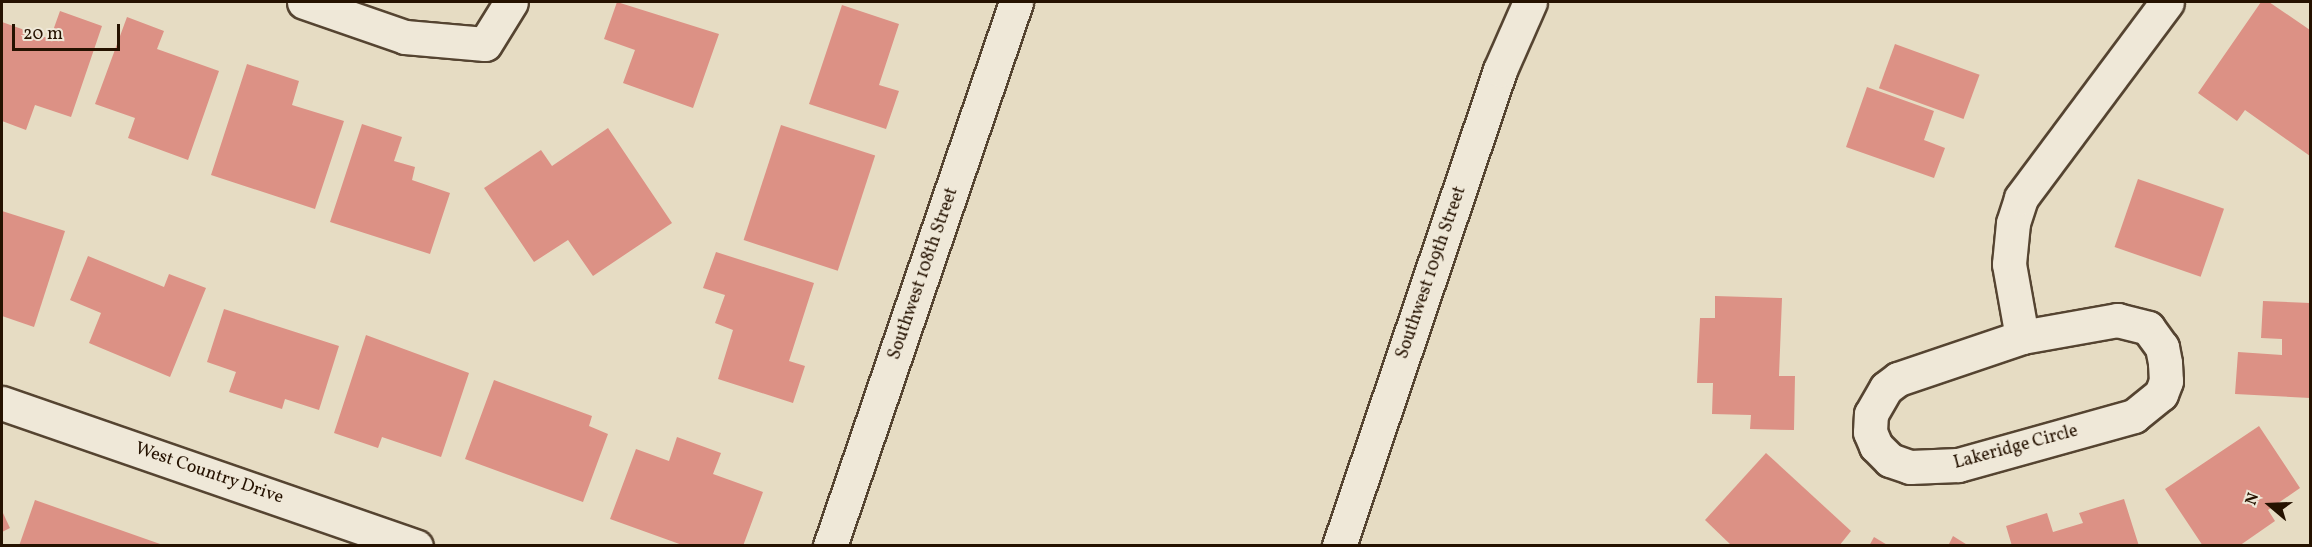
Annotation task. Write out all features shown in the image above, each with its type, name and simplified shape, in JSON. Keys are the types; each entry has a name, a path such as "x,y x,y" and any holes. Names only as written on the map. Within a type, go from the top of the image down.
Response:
{"street":[{"path":"304,2 405,37 485,44 511,2"},
{"name":"Southwest 108th Street","path":"830,546 1016,2"},
{"name":"Southwest 109th Street","path":"1339,546 1500,70 1530,2"},
{"path":"2022,337 2009,264 2013,223 2021,198 2167,2"},
{"name":"Lakeridge Circle","path":"2134,321 2148,328 2162,347 2166,381 2151,406 2134,416 1958,465 1910,467 1890,460 1875,446 1870,432 1871,414 1886,388 1898,379 2022,337 2090,323 2134,321"},
{"name":"West Country Drive","path":"2,403 416,546"}],"building":[{"path":"617,2 719,34 693,108 623,83 635,50 604,39"},
{"path":"2261,2 2269,2 2310,30 2310,156 2245,110 2237,121 2198,93"},
{"path":"842,5 899,24 879,85 899,91 886,129 809,104"},
{"path":"60,11 102,26 71,117 35,105 26,130 2,121 2,22 50,39"},
{"path":"127,17 164,31 157,49 219,71 188,160 128,138 135,118 95,104"},
{"path":"1895,44 1980,75 1963,119 1879,88"},
{"path":"247,64 299,81 292,105 344,121 315,209 211,175"},
{"path":"1867,87 1934,111 1924,140 1945,148 1934,178 1846,147"},
{"path":"362,124 402,137 394,161 415,167 412,180 450,193 430,254 330,222"},
{"path":"781,125 875,156 838,271 744,240"},
{"path":"608,128 672,223 593,276 568,240 534,262 484,188 541,150 552,166"},
{"path":"2138,179 2224,209 2201,277 2115,247"},
{"path":"2,211 65,231 34,327 2,316"},
{"path":"716,252 814,283 789,361 805,366 793,403 718,379 733,330 715,323 725,295 703,288"},
{"path":"88,256 164,287 169,274 206,288 170,377 89,343 101,313 70,300"},
{"path":"1715,296 1782,298 1779,376 1795,376 1794,430 1750,429 1751,415 1712,414 1713,383 1697,383 1700,318 1715,318"},
{"path":"2263,301 2310,303 2310,398 2235,394 2238,352 2282,355 2282,339 2261,338"},
{"path":"224,309 339,346 319,410 285,399 282,409 229,392 236,372 207,362"},
{"path":"366,335 469,373 441,457 382,437 378,448 334,433"},
{"path":"494,380 592,416 589,426 608,434 583,502 465,459"},
{"path":"2259,426 2300,488 2268,510 2275,521 2239,546 2203,546 2165,489"},
{"path":"677,437 721,453 713,474 763,492 743,546 685,546 610,519 636,449 669,461"},
{"path":"1766,453 1851,531 1839,546 1732,546 1705,520"},
{"path":"2124,499 2139,546 2012,546 2006,526 2047,513 2053,532 2083,523 2079,513"},
{"path":"35,500 163,545 163,546 19,546"},
{"path":"2,511 10,528 2,532"},
{"path":"1953,536 1969,546 1948,546"},
{"path":"1874,537 1889,546 1869,546"}]}
